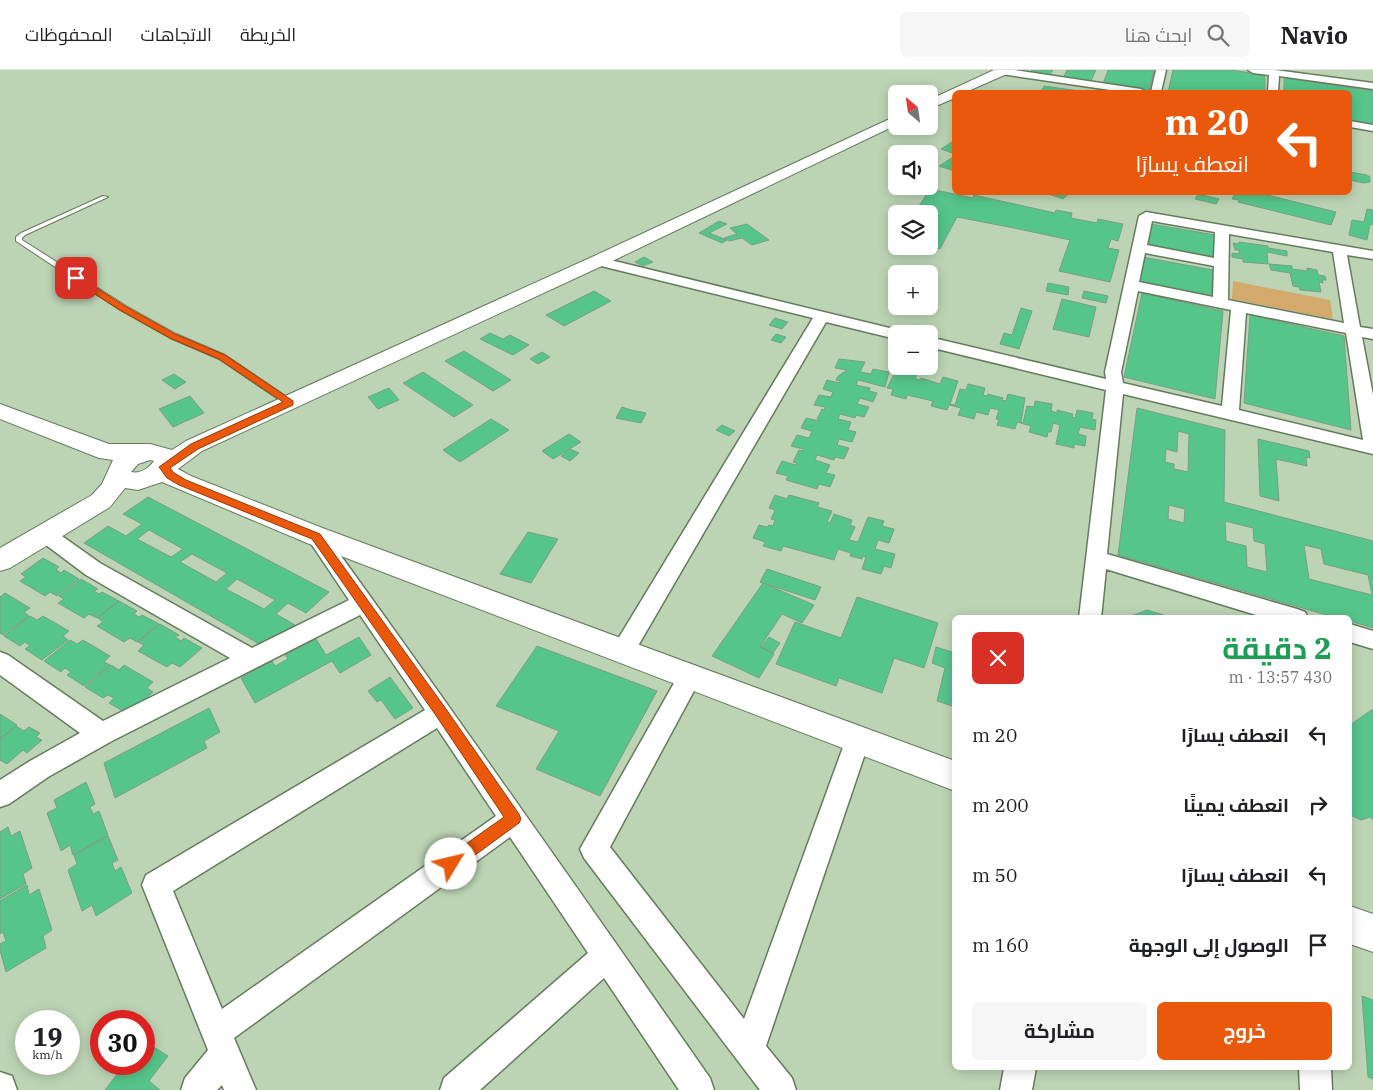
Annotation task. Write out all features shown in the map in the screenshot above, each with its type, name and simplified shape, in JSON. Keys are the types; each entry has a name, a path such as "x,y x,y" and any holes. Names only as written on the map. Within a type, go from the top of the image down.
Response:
{"main road":[{"path":"961,90 1002,71"},
{"path":"938,101 952,94"},
{"path":"0,561 123,488 142,468 186,451 598,261 888,124"},
{"path":"0,411 316,536 952,775"},
{"path":"1352,926 1373,933"}],"street":[{"path":"1055,80 1060,70"},
{"path":"1156,90 1161,70"},
{"path":"1253,70 1373,86"},
{"path":"1002,71 1055,80 1097,82 1132,90"},
{"path":"1273,90 1274,73"},
{"path":"1352,124 1373,128"},
{"path":"1090,615 1115,386 1113,372 1146,216 1373,255"},
{"path":"1220,303 1222,229"},
{"path":"1139,248 1221,263"},
{"path":"1339,249 1353,330 1367,372 1373,444"},
{"path":"598,261 888,332"},
{"path":"1131,285 1373,334"},
{"path":"1230,414 1239,307"},
{"path":"623,651 822,316"},
{"path":"938,344 1373,448"},
{"path":"45,534 93,569 251,659"},
{"path":"316,536 442,713 698,1090"},
{"path":"1097,559 1287,615"},
{"path":"0,795 38,769 101,734 363,603"},
{"path":"1352,634 1373,640"},
{"path":"0,662 101,734"},
{"path":"690,676 594,848 780,1090"},
{"path":"240,1090 156,884 442,713"},
{"path":"749,1050 858,740"},
{"path":"197,1090 220,1043 514,819"},
{"path":"456,1090 607,956"},
{"path":"1016,1090 1020,1070"},
{"path":"1315,1070 1316,1090"}],"lane":[{"path":"105,197 23,234 19,237 20,240 122,308 172,336 222,357 290,403"}],"shaded area":[{"path":"1233,281 1330,300 1333,319 1232,299"}],"building":[{"path":"1032,70 1053,70 1049,76 1029,73"},
{"path":"1067,70 1096,70 1090,83 1063,78"},
{"path":"1108,70 1154,70 1149,90 1103,84"},
{"path":"1173,70 1230,70 1265,75 1265,90 1168,90"},
{"path":"1284,78 1373,91 1373,126 1352,123 1352,90 1284,90"},
{"path":"1044,86 1072,90 1042,90"},
{"path":"952,142 952,153 941,149"},
{"path":"952,158 952,170 939,166"},
{"path":"1352,172 1370,177 1370,182 1364,183 1352,180"},
{"path":"938,191 973,198 974,195 1055,213 1056,210 1072,213 1071,218 1097,223 1098,219 1123,224 1118,241 1111,239 1108,248 1119,250 1110,282 1059,271 1070,240 1014,228 957,217 940,249 938,248 938,205 920,205 926,195 938,195"},
{"path":"1052,195 1068,195 1063,199"},
{"path":"1197,195 1202,195 1219,199 1216,204 1195,199"},
{"path":"1234,195 1267,195 1336,212 1331,225 1232,199"},
{"path":"1367,209 1373,210 1373,225 1370,224 1367,240 1349,235 1352,220 1364,222"},
{"path":"719,221 727,224 709,233 727,240 722,243 699,233"},
{"path":"747,224 769,240 752,245 742,238 729,241 724,238 737,234 730,228"},
{"path":"1151,224 1215,235 1215,257 1149,245"},
{"path":"1239,242 1287,251 1287,256 1267,252 1268,264 1243,262 1243,259 1232,257 1232,253 1239,254 1239,250 1235,250 1233,243 1239,244"},
{"path":"644,257 653,262 643,266 635,262"},
{"path":"1143,257 1213,270 1211,296 1139,282"},
{"path":"1269,264 1292,266 1292,269 1307,271 1307,268 1317,270 1318,275 1325,276 1326,280 1322,280 1323,283 1319,282 1321,292 1300,290 1299,287 1293,286 1290,273 1271,270"},
{"path":"1048,283 1069,287 1068,295 1046,291"},
{"path":"594,291 611,301 564,326 546,315"},
{"path":"1084,291 1108,296 1106,303 1082,298"},
{"path":"1142,293 1223,311 1215,399 1124,377"},
{"path":"1062,299 1096,307 1089,337 1053,329"},
{"path":"1021,308 1032,311 1019,349 1000,344 1004,333 1012,335"},
{"path":"1250,315 1344,336 1351,430 1244,403"},
{"path":"775,318 788,322 782,329 769,325"},
{"path":"490,333 503,339 510,335 529,345 513,355 480,339"},
{"path":"776,334 786,337 781,343 771,340"},
{"path":"464,351 511,380 493,391 445,361"},
{"path":"542,352 550,357 538,364 530,359"},
{"path":"839,359 865,362 860,372 871,374 873,369 888,372 888,375 885,387 858,380 856,385 870,388 869,391 877,393 873,402 860,398 857,404 869,407 864,417 856,415 855,418 840,414 838,419 851,422 848,430 856,432 852,442 839,439 837,445 849,448 844,459 835,457 834,460 817,455 815,460 830,465 826,473 835,475 830,487 819,484 817,489 786,480 788,476 776,473 782,461 796,465 797,463 793,462 799,450 803,451 803,449 791,446 797,435 809,438 812,431 801,428 806,418 820,420 817,419 825,407 814,405 819,395 831,397 833,392 823,389 827,380 839,383 840,381 836,380 838,376 847,370 835,368"},
{"path":"423,372 473,405 454,417 403,383"},
{"path":"174,374 186,382 175,389 162,380"},
{"path":"894,375 917,375 915,379 920,380 921,378 940,384 943,377 958,381 950,404 955,405 960,389 966,390 968,384 985,388 983,395 987,396 988,394 1003,398 1002,400 1006,401 1008,394 1025,398 1021,422 1023,423 1027,406 1034,407 1035,401 1052,404 1051,411 1057,413 1057,410 1073,414 1072,417 1075,418 1077,410 1093,413 1092,419 1096,420 1095,430 1080,427 1078,434 1086,436 1085,446 1074,444 1074,448 1056,444 1060,425 1053,423 1051,432 1048,432 1047,437 1029,432 1031,426 1017,422 1015,429 997,425 999,420 996,419 999,410 990,408 988,415 976,412 974,419 958,415 961,408 949,405 947,410 931,406 933,401 907,395 906,399 891,395 893,389 887,388"},
{"path":"389,388 399,400 378,409 368,397"},
{"path":"190,396 204,413 173,427 159,409"},
{"path":"622,407 646,413 641,423 616,418"},
{"path":"1137,408 1225,430 1224,502 1373,541 1373,628 1352,622 1352,615 1327,615 1118,555","holes":["1178,431 1189,434 1188,472 1174,469 1174,464 1165,462 1166,449 1177,452","1169,505 1185,509 1184,523 1168,519","1225,521 1253,528 1254,541 1265,544 1267,572 1247,567 1246,546 1226,541","1304,545 1321,549 1324,564 1368,575 1372,595 1309,579"]},
{"path":"491,419 509,430 460,462 443,450"},
{"path":"722,425 735,431 729,436 716,430"},
{"path":"569,434 581,442 553,459 542,451"},
{"path":"1258,439 1309,451 1310,458 1306,457 1307,466 1276,459 1279,501 1260,496"},
{"path":"570,449 579,453 570,461 561,456"},
{"path":"775,495 787,499 789,495 819,503 817,507 832,511 827,522 830,523 834,514 852,520 850,525 855,527 849,540 858,542 868,517 884,521 882,526 894,529 889,543 878,540 875,549 895,554 891,568 884,566 881,574 862,569 866,557 863,556 862,559 850,556 851,553 838,549 834,560 783,546 781,551 763,546 765,542 753,538 759,525 773,526 775,520 771,519 775,510 769,508"},
{"path":"148,497 329,592 306,613 288,603 276,614 295,625 268,649 84,543 108,526 126,536 142,524 123,514","holes":["149,530 183,549 171,557 137,539","192,554 227,573 216,582 180,562","237,579 275,600 264,609 226,589"]},
{"path":"528,532 558,539 531,583 500,574"},
{"path":"43,558 59,567 56,570 61,573 64,570 79,579 57,596 50,592 45,596 20,581 26,577 21,574"},
{"path":"767,569 821,587 815,600 760,582"},
{"path":"81,579 98,589 94,591 99,594 102,592 119,601 97,618 89,614 84,618 58,603 64,599 59,596"},
{"path":"763,583 814,605 802,623 782,614 760,647 774,654 759,678 712,656"},
{"path":"5,593 30,608 24,612 29,616 3,635 0,633 0,597"},
{"path":"857,597 938,623 924,668 894,658 882,693 839,678 836,686 776,664 795,622 841,638"},
{"path":"119,601 137,611 134,614 139,617 142,615 159,624 137,642 130,638 124,642 97,626 103,622 98,618"},
{"path":"1147,610 1164,615 1134,615"},
{"path":"30,616 37,620 43,616 69,631 63,636 68,640 42,660 25,649 30,646 25,642 20,646 4,636"},
{"path":"160,624 179,635 175,637 181,641 184,638 202,648 180,667 172,663 167,667 138,651 144,645 138,642"},
{"path":"359,637 371,655 340,673 332,661 255,703 241,678 272,661 275,666 288,659 285,655 316,639 326,655"},
{"path":"769,637 780,643 773,653 761,647"},
{"path":"70,640 77,644 83,640 110,656 104,662 110,665 84,686 67,675 71,672 65,668 61,672 44,661"},
{"path":"537,646 657,691 600,796 536,769 559,731 496,706"},
{"path":"936,647 952,652 952,706 937,701 945,668 932,663"},
{"path":"111,665 119,670 124,665 153,682 147,688 153,692 128,714 109,703 114,698 108,695 103,698 85,687"},
{"path":"390,677 413,708 395,719 381,700 377,702 368,691"},
{"path":"209,708 220,732 204,741 207,748 115,798 104,763"},
{"path":"1373,709 1373,820 1370,817 1361,820 1352,816 1352,724"},
{"path":"0,714 17,725 0,739"},
{"path":"16,726 24,731 29,727 40,733 36,737 42,740 27,753 23,750 7,764 0,760 0,740"},
{"path":"86,782 95,804 90,807 93,814 99,811 108,835 73,855 70,845 61,851 47,813 57,808 54,800"},
{"path":"8,827 11,836 20,831 32,868 23,874 26,884 0,899 0,832"},
{"path":"108,836 118,860 112,863 115,871 121,867 132,893 96,916 92,905 82,911 68,870 77,864 74,855"},
{"path":"27,885 29,895 39,889 52,930 43,936 46,948 6,972 0,950 0,944 6,941 3,932 0,934 0,901"},
{"path":"1362,996 1373,1000 1373,1079 1368,1077"},
{"path":"155,1048 168,1056 155,1073"},
{"path":"117,1075 154,1075 149,1081 160,1090 105,1090"}],"route":[{"path":"76,278 122,308 172,336 222,357 290,403 194,446 164,467 171,476 182,482 316,536 442,713 514,819 451,864"}]}
